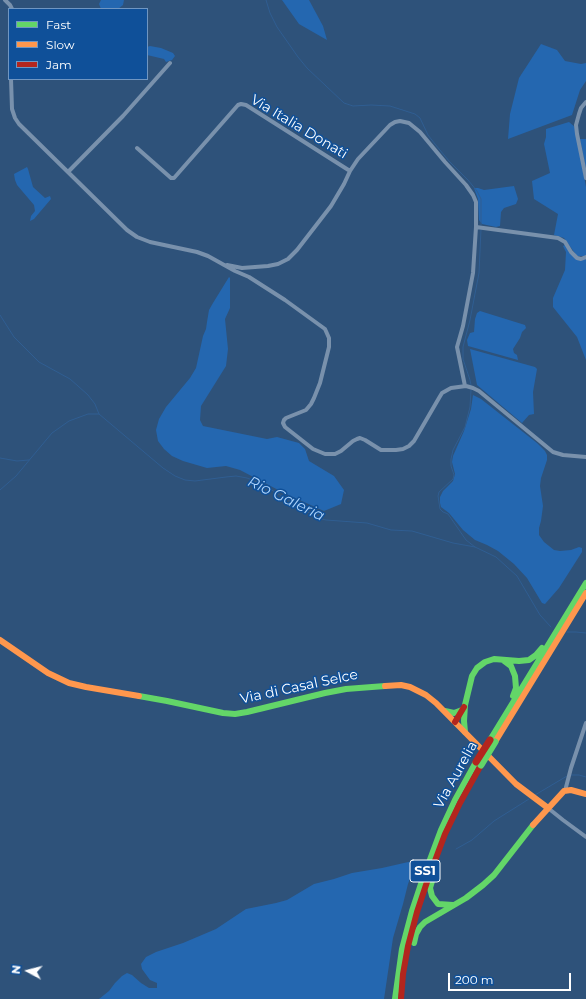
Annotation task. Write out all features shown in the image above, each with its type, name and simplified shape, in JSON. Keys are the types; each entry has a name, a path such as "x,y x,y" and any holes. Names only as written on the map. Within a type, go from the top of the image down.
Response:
{"main road":[{"name":"Via Aurelia","path":"492,742 556,643 586,583"},
{"name":"Via Aurelia","path":"394,999 398,968 412,911 424,874 455,800 479,764 556,633 586,593"},
{"path":"455,722 460,720 464,710 472,676 480,665 494,659 522,661 530,660 556,633"},
{"name":"Via di Casal Selce","path":"0,640 48,673 69,683 223,713 235,714 247,712 335,690 392,685 406,686 426,695 445,712 516,784 548,808"},
{"path":"492,742 495,726 513,697 516,688 516,679 509,663 500,659"},
{"path":"445,712 454,713 464,710"},
{"path":"464,710 465,732"},
{"name":"Via Aurelia","path":"401,999 405,963 411,933 420,902 445,834 479,764"},
{"path":"405,963 410,955 416,934 420,927 431,918 466,898 494,875 533,825 565,791 571,790 586,794"},
{"path":"445,834 430,892 438,904 455,905"},
{"path":"403,974 407,982 405,999"}],"street":[{"path":"5,0 12,8"},
{"path":"68,172 170,63"},
{"path":"11,80 12,106 19,124 119,224 134,235 150,242 205,254 235,272 249,277 285,300 321,326 329,338 328,350 320,383 310,406 306,410 286,418 283,424 284,427 317,451 325,454 338,453 353,441 360,438 383,451 407,447 415,440 441,394 448,389 467,386 479,391 553,452 586,458"},
{"path":"586,102 580,110 576,125 586,178"},
{"name":"Via Italia Donati","path":"137,148 171,178 174,178 238,104 241,104 246,105 350,171"},
{"path":"226,266 228,265 242,268 268,266 278,264 288,259 297,250 331,206 358,159 390,125 400,121 409,122 420,132 472,192 476,204 480,227 472,280 463,326 457,347 467,386"},
{"path":"480,227 560,239 566,243 571,252 577,258 581,259 586,257"},
{"path":"565,791 567,780 586,723"},
{"path":"548,808 586,837"}],"shaded area":[{"path":"101,0 124,0 123,5 119,8 101,8 99,4"},
{"path":"282,0 309,0 323,26 327,40 299,24"},
{"path":"541,44 557,50 565,61 581,64 586,63 586,81 580,90 572,115 508,139 510,114 519,78"},
{"path":"148,47 161,48 173,53 175,56 172,60 166,62 164,59 148,55"},
{"path":"569,122 575,127 586,187 586,256 577,256 564,238 554,235 558,214 534,199 532,181 550,173 544,144 546,129"},
{"path":"580,139 586,139 586,170"},
{"path":"27,167 33,187 45,198 50,196 51,199 34,219 30,221 31,216 35,211 34,205 17,185 14,174"},
{"path":"514,186 518,199 516,204 504,208 501,212 500,226 496,227 482,224 479,220 478,199 474,188 484,190"},
{"path":"565,245 582,260 586,259 586,360 577,337 553,307 553,298 565,270 566,252 563,246"},
{"path":"229,277 230,308 225,319 228,349 226,366 201,406 200,420 203,426 267,439 277,437 299,443 305,449 309,461 334,476 344,490 341,504 324,511 284,493 240,470 226,466 207,468 183,461 172,456 158,441 156,430 159,419 166,407 190,378 196,368 206,329 209,310"},
{"path":"480,311 525,325 526,328 522,332 513,349 518,360 468,346 467,340 470,333 474,332 475,319 477,313"},
{"path":"470,349 535,367 537,369 533,392 534,414 529,415 522,423 477,385"},
{"path":"473,395 481,399 537,443 547,455 540,486 543,506 539,535 544,542 554,550 560,551 571,550 579,547 582,548 582,552 559,588 545,604 542,603 527,578 514,564 498,551 475,540 463,530 449,513 441,507 440,497 443,491 453,481 455,474 452,462 453,456 464,431 471,409"},
{"path":"417,860 408,884 393,938 384,999 99,999 109,991 122,976 127,973 149,988 157,988 157,983 150,980 142,969 141,964 146,957 216,929 246,909 287,900 314,884 352,873"}],"waterway":[{"path":"266,0 270,13 277,27 298,57 307,68 344,103 353,106 390,106 415,114 420,118 428,135 435,144 477,191 481,199 481,225"},
{"path":"471,385 463,359 463,347 479,273 481,229"},
{"name":"Rio Galeria","path":"0,315 14,337 39,362 70,379 88,395 95,404 99,414 163,468 175,476 185,480 195,481 236,476 247,478 262,484 311,514 322,519 367,523 391,530 412,531 453,543 475,547 496,557 517,576 540,615 551,627"},
{"path":"471,390 470,407 465,427 453,450 451,459 451,466 454,475 453,479 439,492 438,496 440,509 448,514 466,540 475,547"},
{"path":"0,490 16,476 52,433 69,421 88,414 99,414"},
{"path":"0,458 17,461 29,460"},
{"name":"Rio Galeria","path":"567,632 586,633"},
{"path":"570,775 586,777"},
{"path":"535,795 567,776"},
{"path":"456,849 472,840 494,821 529,799"}],"traffic: fast":[{"path":"490,740 586,583"},
{"path":"465,732 465,705 472,676 477,668 485,662 494,659 519,661 529,660 542,648"},
{"path":"503,660 511,666 515,676 516,688 513,696"},
{"path":"139,696 223,713 235,714 346,689 385,686"},
{"path":"445,711 454,713 462,710"},
{"path":"481,765 495,742"},
{"path":"395,999 402,949 422,881 441,830 455,800 476,762"},
{"path":"414,943 416,934 425,922 466,898 494,875 533,825"},
{"path":"433,878 430,888 432,896 438,904 453,905"}],"traffic: slow":[{"path":"495,742 586,593"},
{"path":"0,640 48,673 69,683 139,696"},
{"path":"385,686 401,685 410,687 426,695 436,703 516,784 548,808"},
{"path":"533,825 564,791 571,790 586,794"}],"traffic: jam":[{"path":"455,722 464,707"},
{"path":"476,762 490,740"},
{"path":"401,999 403,974 408,946 427,882 445,834 481,765"}]}
